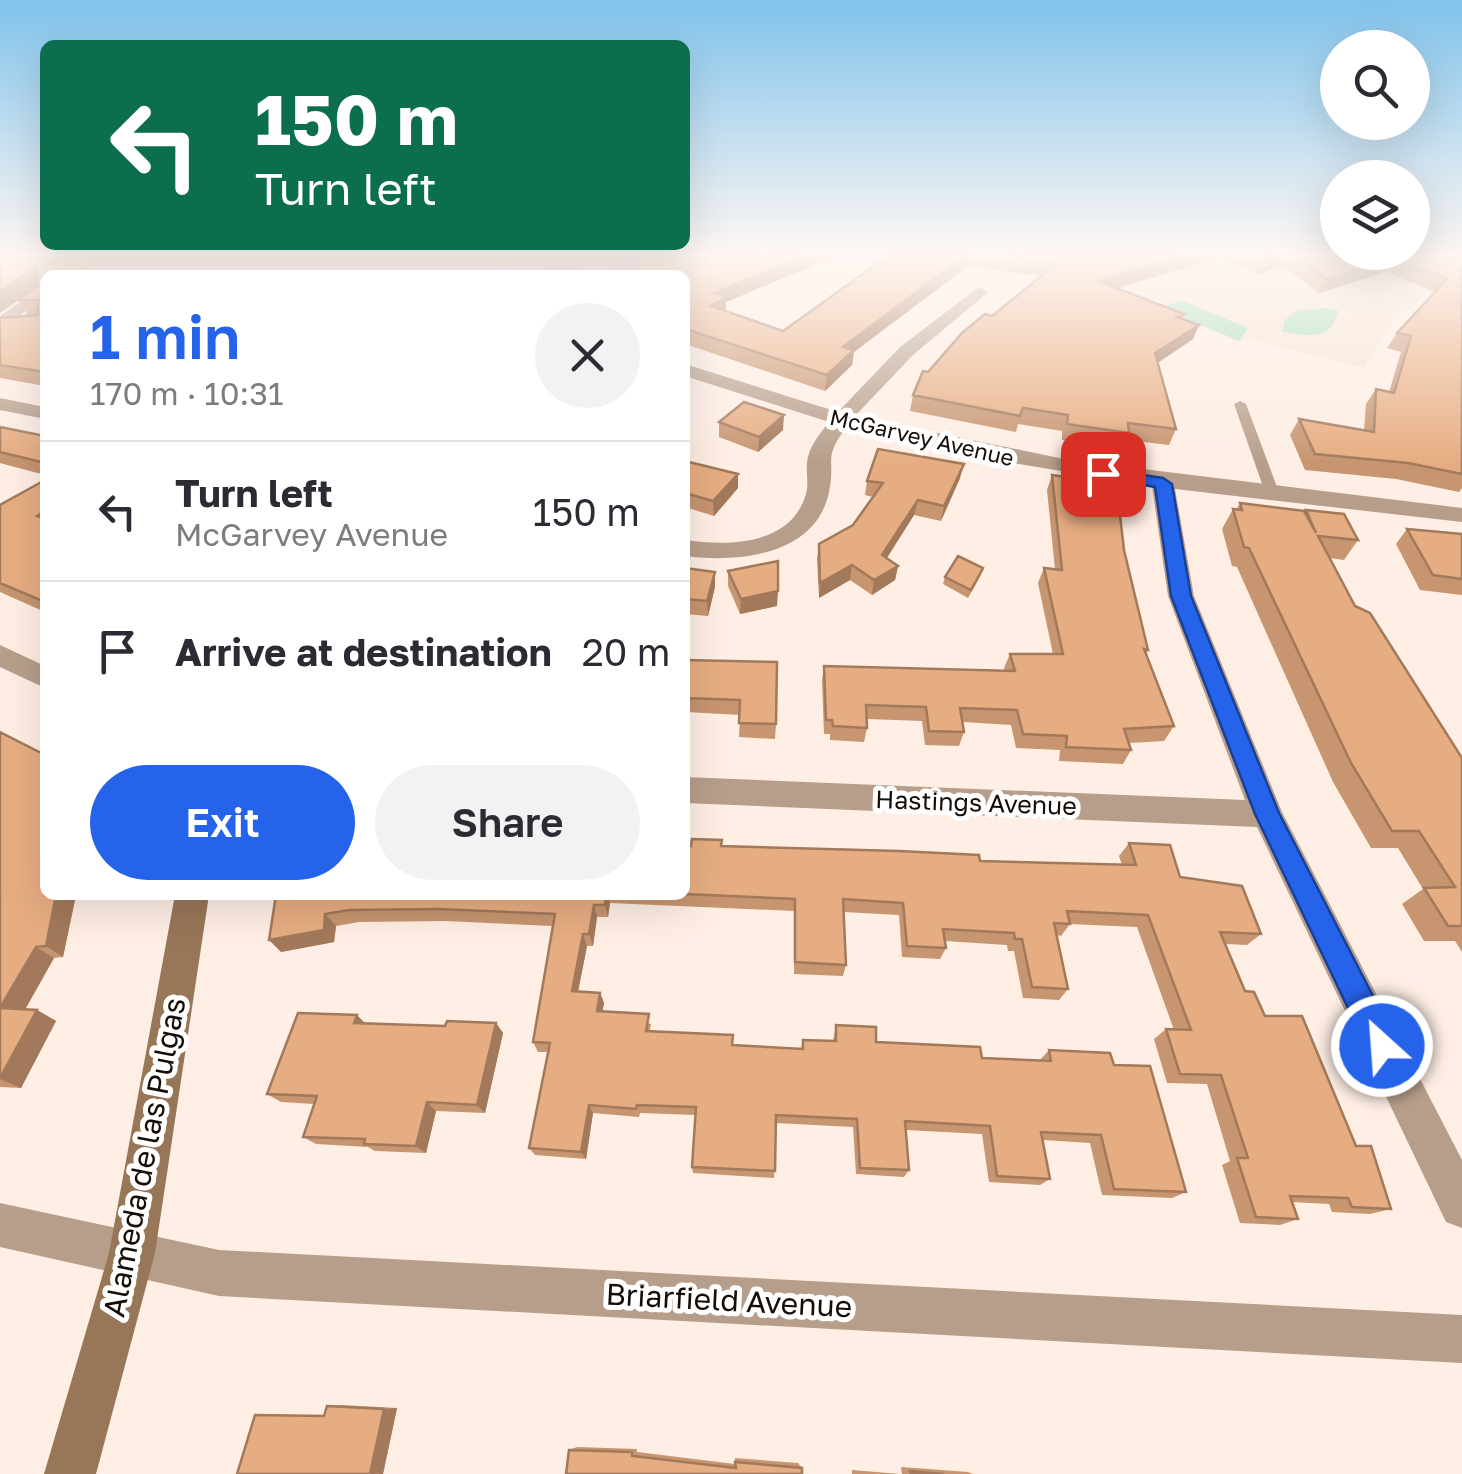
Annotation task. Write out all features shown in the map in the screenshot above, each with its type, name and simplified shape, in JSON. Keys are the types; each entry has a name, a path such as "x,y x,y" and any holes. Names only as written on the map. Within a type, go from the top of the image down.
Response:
{"main road":[{"name":"Alameda de las Pulgas","path":"70,1474 132,1254 191,900"}],"street":[{"path":"690,548 742,552 774,543 796,527 819,492 818,456 841,420 898,356 938,325"},
{"name":"McGarvey Avenue","path":"690,372 841,420 1008,457 1163,484 1462,515"},
{"path":"0,404 40,412"},
{"path":"1163,484 1181,596 1267,814 1462,1206"},
{"path":"0,655 40,675"},
{"name":"Hastings Avenue","path":"690,790 1267,814"},
{"name":"Briarfield Avenue","path":"0,1225 218,1273 1462,1339"}],"lane":[{"path":"1240,404 1274,495"}],"shaded area":[{"path":"1196,325 1391,325 1364,368 1245,338 1240,343"}],"green space":[{"path":"1201,325 1248,328 1239,341"},
{"path":"1284,325 1332,325 1318,334 1283,332"}],"building":[{"path":"0,325 40,325 40,371 0,365"},
{"path":"690,325 765,325 783,331 792,325 873,325 843,347 854,350 827,375 690,331"},
{"path":"972,325 1199,325 1155,353 1176,429 1128,423 1129,433 1067,424 1068,415 1023,408 1020,416 913,395 923,371 928,372"},
{"path":"1405,325 1462,325 1462,474 1408,463 1315,454 1299,419 1374,432 1376,389 1394,393 1411,336 1397,333"},
{"path":"744,402 784,415 759,437 719,422"},
{"path":"0,427 40,435 40,462 0,452"},
{"path":"878,449 964,464 944,506 918,500 882,555 898,566 874,580 852,565 820,583 819,544 853,525 883,483 867,481"},
{"path":"690,462 738,474 713,501 690,494"},
{"path":"1052,475 1080,479 1081,492 1118,498 1124,550 1148,650 1144,649 1174,726 1124,729 1131,750 1066,747 1067,736 1023,734 1017,710 960,708 964,732 929,731 926,707 866,705 867,728 833,726 832,720 826,720 824,666 1015,671 1010,654 1063,654 1044,568 1062,570"},
{"path":"40,483 37,516 40,600 0,583 0,505"},
{"path":"1240,503 1304,511 1316,533 1306,510 1344,514 1358,540 1318,536 1355,606 1370,613 1462,758 1462,926 1448,926 1424,888 1455,887 1419,831 1392,831 1351,763 1249,548 1244,547 1233,509 1242,510"},
{"path":"1407,529 1462,534 1462,579 1433,575"},
{"path":"958,556 983,568 971,590 945,577"},
{"path":"778,561 778,591 741,599 728,571"},
{"path":"690,569 715,572 707,601 690,599"},
{"path":"690,660 777,662 776,724 739,723 740,700 690,698"},
{"path":"0,732 40,752 40,900 55,900 46,946 36,947 0,1008"},
{"path":"692,839 722,840 721,846 899,851 979,855 980,861 1136,865 1129,843 1170,845 1180,877 1242,886 1261,934 1220,932 1245,991 1254,992 1265,1016 1302,1016 1356,1146 1371,1146 1391,1209 1352,1207 1348,1198 1290,1196 1298,1219 1256,1217 1237,1158 1248,1158 1221,1075 1180,1074 1166,1029 1191,1030 1148,915 1067,911 1070,924 1054,923 1068,989 1032,987 1022,939 1015,939 1014,933 943,929 946,948 907,946 903,903 843,899 846,965 795,962 795,899 690,894"},
{"path":"275,900 606,900 605,905 594,905 589,934 583,934 572,991 600,993 597,1011 649,1014 646,1031 733,1035 732,1045 803,1049 803,1040 836,1041 836,1025 876,1027 876,1042 980,1047 982,1058 1051,1061 1049,1050 1110,1053 1114,1065 1150,1066 1186,1192 1114,1189 1101,1135 1041,1132 1050,1179 997,1176 990,1126 905,1121 909,1170 860,1168 857,1119 776,1115 775,1171 692,1167 696,1107 637,1105 636,1109 589,1105 581,1152 529,1148 550,1043 533,1042 555,914 349,910 325,914 324,930 269,940"},
{"path":"0,1008 37,1010 0,1078"},
{"path":"298,1013 357,1015 354,1023 496,1023 477,1105 427,1102 416,1146 303,1137 317,1096 267,1094"},
{"path":"327,1406 384,1409 370,1474 237,1474 255,1415 324,1416"},
{"path":"569,1450 632,1452 632,1456 736,1468 735,1462 802,1468 802,1474 566,1474"}],"route":[{"path":"1103,474 1163,484 1181,596 1267,814 1382,1046"}]}
